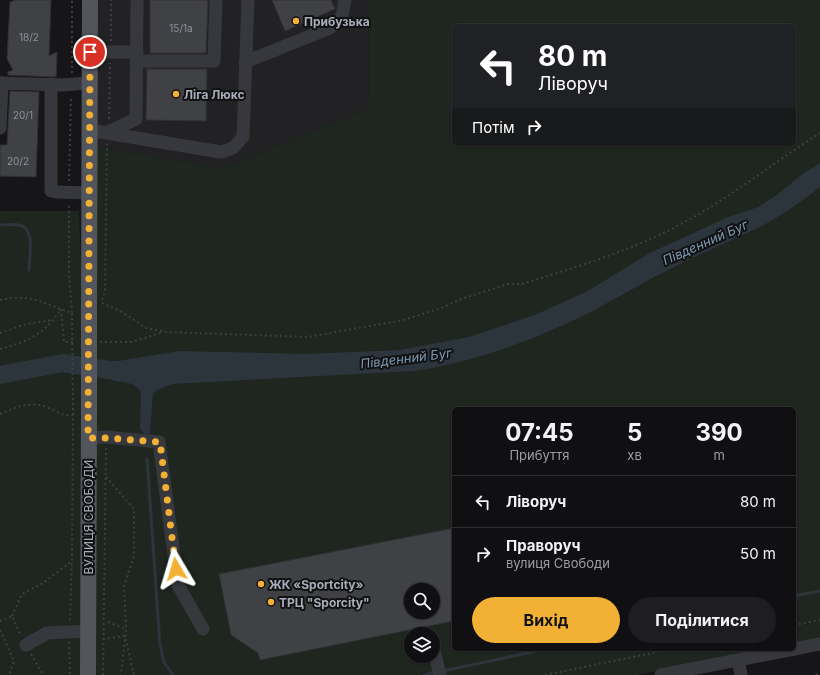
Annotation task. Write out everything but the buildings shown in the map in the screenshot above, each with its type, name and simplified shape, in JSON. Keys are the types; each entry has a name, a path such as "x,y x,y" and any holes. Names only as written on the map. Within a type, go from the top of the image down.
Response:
{"main road":[{"name":"ВУЛИЦЯ СВОБОДИ","path":"88,675 88,438 95,310 89,193 90,0"}],"street":[{"path":"108,132 136,119 137,0"},
{"path":"90,52 111,52 137,56 214,61 216,0"},
{"path":"89,130 221,152 232,148 243,137 248,0"},
{"path":"245,62 330,28 342,16 345,0"},
{"path":"0,128 1,83 89,83"},
{"path":"51,84 59,192 89,193"},
{"path":"88,438 160,442 178,585 203,630"},
{"path":"26,645 47,634 88,631"},
{"path":"796,649 820,644"},
{"path":"661,675 692,672 738,660 784,651"},
{"path":"738,660 741,675"},
{"path":"437,663 440,675"}],"path":[{"path":"70,675 69,632 72,561 73,415 72,313 59,192 72,83 72,0"},
{"path":"95,299 105,291 111,0"},
{"path":"95,299 122,312 146,328 166,332 308,337 404,320 508,284 522,284 621,252 680,225 729,197 820,133"},
{"path":"0,300 21,296 40,300 72,313"},
{"path":"95,299 95,310"},
{"path":"0,349 13,346 41,333 54,320 61,309"},
{"path":"0,333 26,324 54,320"},
{"path":"0,414 22,405 37,404 50,408 63,416 73,415"},
{"path":"103,675 106,438"},
{"path":"106,476 134,509 134,556 124,586 126,630 121,675"},
{"path":"0,621 12,616 22,594 43,583 72,561"},
{"path":"12,616 20,633"},
{"path":"796,625 820,620"},
{"path":"108,622 126,630"},
{"path":"0,630 14,661 9,675"},
{"path":"103,639 125,636"},
{"path":"125,636 134,675"},
{"path":"26,645 43,675"},
{"path":"545,675 662,651"},
{"path":"816,675 820,674"}],"shaded area":[{"path":"95,0 368,0 369,108 224,168 94,146"},
{"path":"368,0 820,0 820,639 796,644 796,407 452,407 452,651 760,651 637,675 93,675 94,146 224,168 369,108"},
{"path":"0,211 79,211 83,313 84,675 0,675"}],"water":[{"path":"820,163 820,187 778,217 741,236 683,262 559,327 497,351 433,368 413,371 172,384 157,390 153,394 150,433 145,434 140,429 141,393 138,388 134,385 109,378 109,364 112,362 180,351 305,354 400,350 469,337 537,314 588,291 648,254 726,218 758,207 777,195 801,175"}],"waterway":[{"path":"0,225 19,225 28,231 30,237 29,270"},
{"name":"Південний Буг","path":"0,375 63,363 109,370 133,370"},
{"path":"147,459 160,645 164,662 173,675"},
{"path":"796,596 820,591"},
{"path":"443,671 537,651"},
{"path":"424,675 436,672"}],"place":[{"name":"Прибузька","path":"296,21"},
{"name":"Ліга Люкс","path":"176,94"},
{"name":"ЖК «Sportcity»","path":"261,584"},
{"name":"ТРЦ \"Sporcity\"","path":"271,602"}],"route":[{"path":"90,52 88,438 160,442 176,569"}]}
